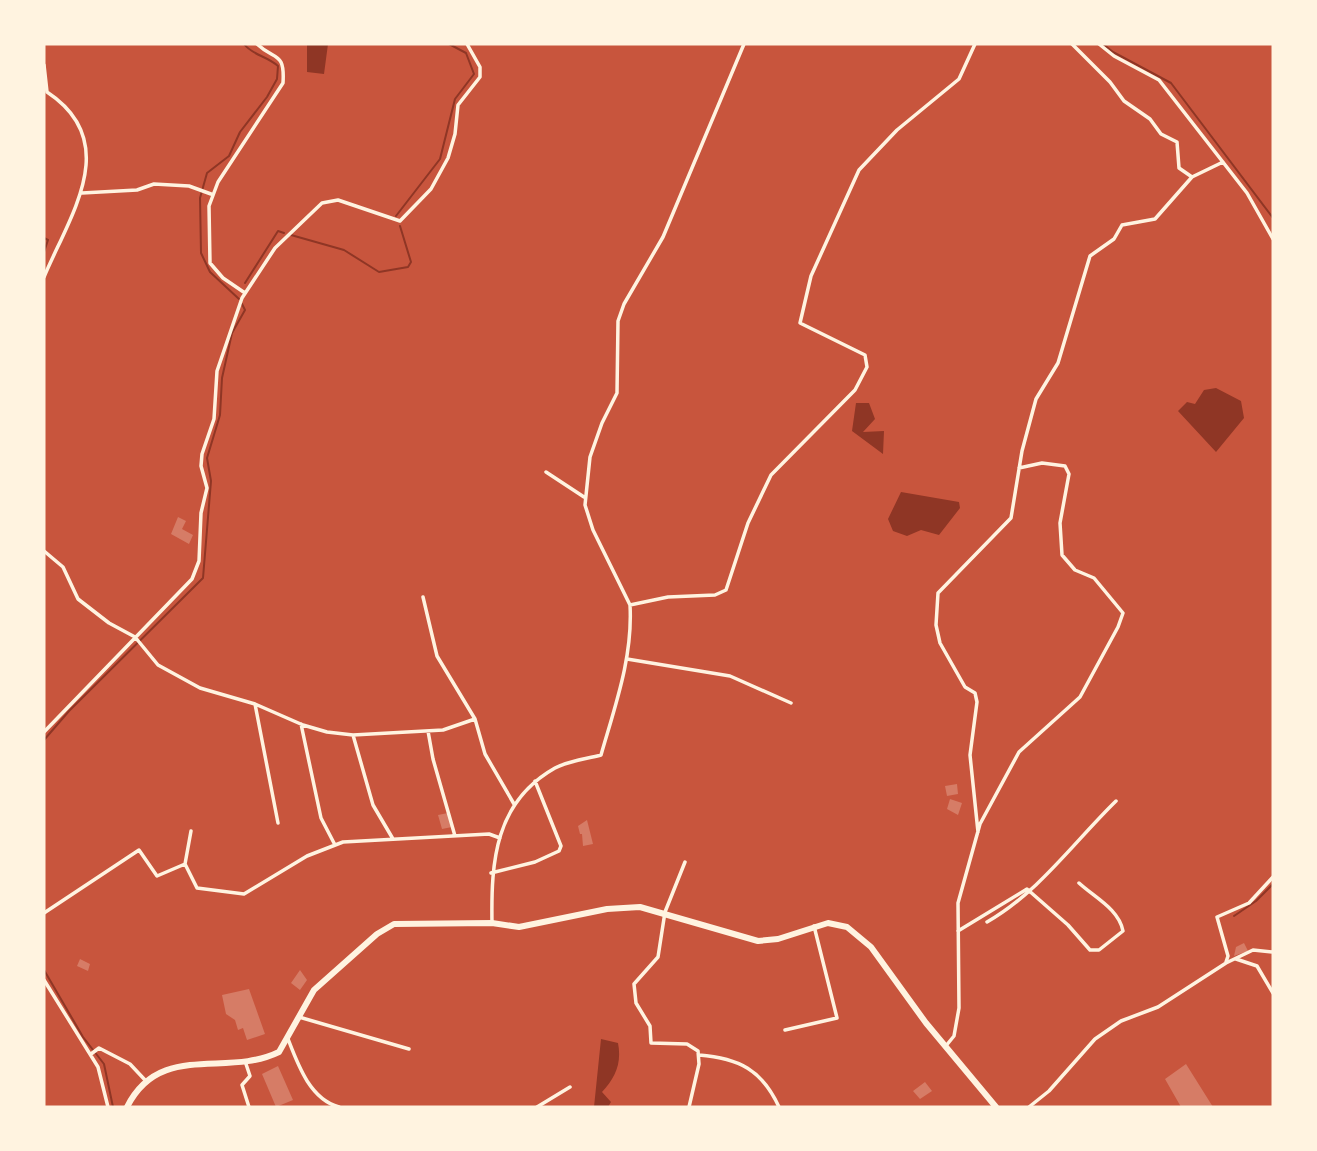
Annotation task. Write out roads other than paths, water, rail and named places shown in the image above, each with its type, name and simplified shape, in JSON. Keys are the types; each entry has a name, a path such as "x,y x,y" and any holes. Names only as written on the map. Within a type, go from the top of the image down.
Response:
{"main road":[{"path":"127,1107 135,1090 145,1080 177,1067 269,1056 279,1052 314,990 384,928 405,922 492,923 519,927 631,906 665,912 758,941 778,939 814,925 828,923 847,927 871,947 945,1047 996,1107"}],"street":[{"path":"245,293 223,278 210,263 207,222 211,194 283,83 284,67 279,57 257,44"},
{"path":"44,732 192,579 199,561 201,513 207,488 201,466 202,454 214,419 220,354 245,293 275,248 322,203 338,200 394,221 404,218 422,200 449,158 458,105 480,77 480,67 467,44"},
{"path":"492,923 491,873 500,838 515,805 535,781 557,767 601,755 627,659 630,605 593,530 584,497 594,442 617,393 618,320 624,304 663,237 744,44"},
{"path":"630,605 668,597 715,596 726,590 748,523 771,475 855,390 867,367 865,355 800,323 811,276 859,170 897,130 960,79 975,44"},
{"path":"1072,44 1110,82 1124,101 1150,119 1161,134 1177,142 1179,168 1192,177"},
{"path":"1099,44 1114,56 1158,80 1247,193 1273,239"},
{"path":"44,65 45,92 65,104 80,130 89,158 82,193 44,277"},
{"path":"978,832 970,755 977,702 975,693 965,687 953,670 940,643 935,608 938,593 1011,518 1019,468 1036,399 1058,363 1090,256 1114,239 1122,225 1155,219 1192,177 1223,162"},
{"path":"82,193 137,190 153,184 189,186 211,194"},
{"path":"945,1047 954,1036 961,979 958,903 978,832 1019,752 1080,697 1123,613 1094,578 1075,570 1062,555 1060,523 1069,474 1065,466 1042,463 1019,468"},
{"path":"546,472 584,497"},
{"path":"44,551 63,566 78,599 109,623 136,638 158,665 200,688 255,704 300,724 327,732 353,734 443,730 475,719"},
{"path":"423,597 437,656 475,719 485,754 515,805"},
{"path":"627,659 730,676 791,703"},
{"path":"255,704 278,823"},
{"path":"300,724 321,818 335,845"},
{"path":"428,731 455,836"},
{"path":"353,734 373,805 393,839"},
{"path":"491,873 535,862 559,851 558,837 535,781"},
{"path":"987,922 1012,908 1116,801"},
{"path":"191,831 185,864 197,888 244,894 272,875 335,845 371,838 489,834 500,838"},
{"path":"44,913 139,850 158,876 185,864"},
{"path":"685,862 665,912 658,957 634,984 633,992 648,1020 651,1043 687,1044 695,1048 699,1055 689,1107"},
{"path":"1226,962 1228,956 1217,917 1249,903 1273,877"},
{"path":"958,931 1023,890 1030,891 1090,950 1099,950 1123,930 1122,925 1108,906 1079,883"},
{"path":"785,1030 837,1017 814,925"},
{"path":"1030,1107 1049,1091 1095,1039 1121,1021 1168,1001 1226,962 1253,950 1273,952"},
{"path":"1236,959 1257,966 1273,993"},
{"path":"44,981 91,1054 105,1085 108,1107"},
{"path":"299,1017 409,1049"},
{"path":"288,1039 318,1098 339,1107"},
{"path":"91,1054 99,1048 131,1065 145,1080"},
{"path":"699,1055 727,1057 751,1069 773,1095 779,1107"},
{"path":"244,1059 250,1076 242,1086 249,1107"},
{"path":"537,1107 570,1087"}],"waterway":[{"path":"239,299 210,272 201,253 200,198 207,173 229,156 240,132 267,97 277,79 278,66 244,44"},
{"path":"396,216 440,159 455,99 474,74 466,53 449,44"},
{"path":"1103,44 1171,83 1273,218"},
{"path":"291,235 344,250 379,272 408,267 411,262 400,226"},
{"path":"245,283 278,231 284,233"},
{"path":"44,238 48,240 44,252"},
{"path":"44,740 69,711 203,578 211,481 207,458 220,415 222,378 232,333 245,310 242,304"},
{"path":"1234,916 1256,901 1273,884"},
{"path":"44,970 83,1037 104,1064 113,1107"}]}
